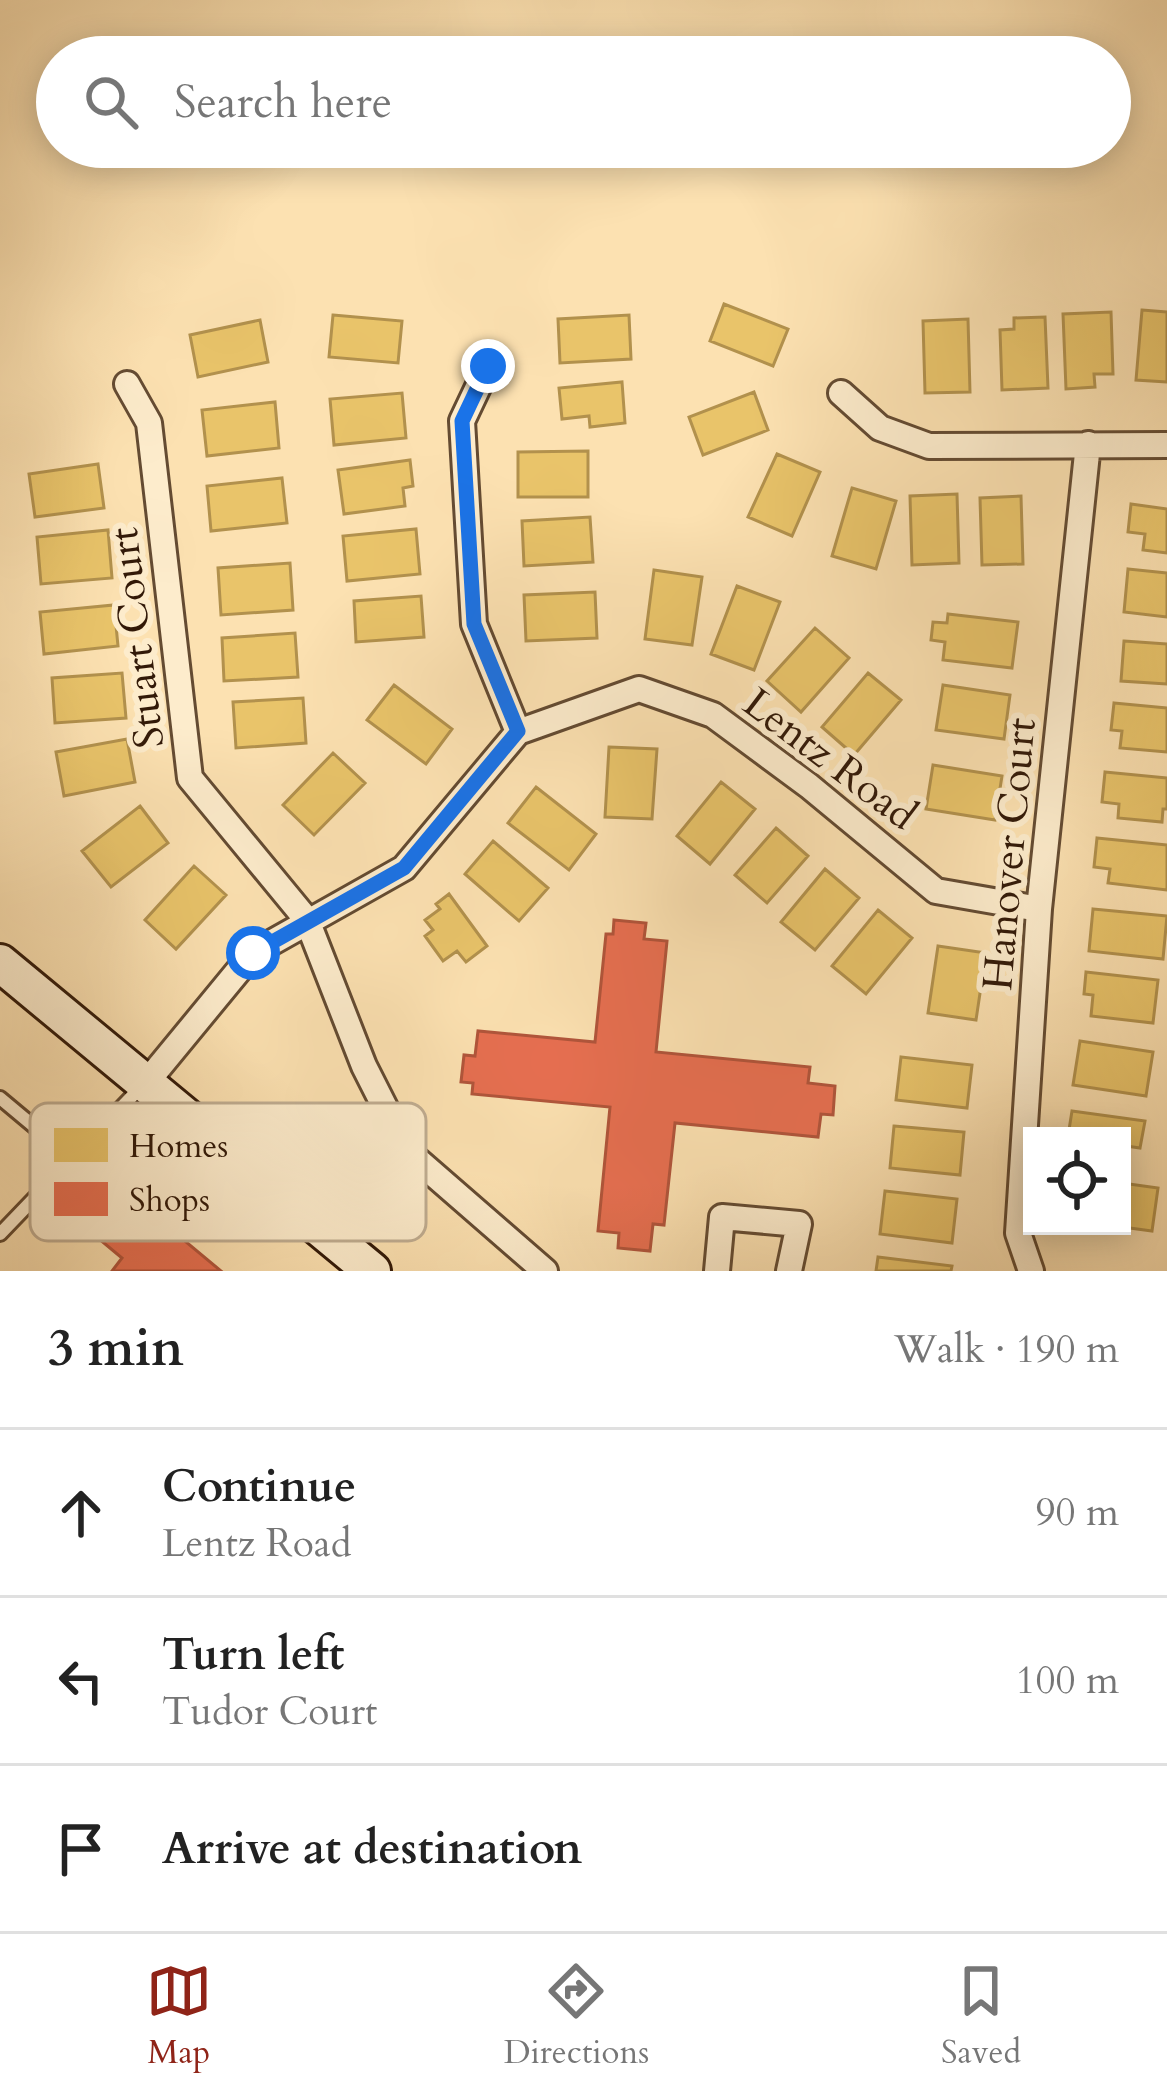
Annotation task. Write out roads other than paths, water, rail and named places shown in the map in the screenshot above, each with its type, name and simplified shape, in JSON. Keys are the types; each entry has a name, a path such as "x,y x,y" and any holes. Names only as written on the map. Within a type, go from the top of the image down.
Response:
{"main road":[{"path":"0,963 171,1103"},
{"path":"336,1241 372,1271"}],"street":[{"path":"146,1082 253,953 404,868 518,731 474,624 462,421 488,366"},
{"name":"Stuart Court","path":"127,384 149,423 190,778 307,920 383,1103"},
{"path":"841,393 880,428 929,446 1167,445"},
{"name":"Hanover Court","path":"1031,1271 1018,1233 1040,909 1088,444"},
{"name":"Lentz Road","path":"518,731 639,688 713,716 809,786 937,890 1040,909"},
{"name":"Stuart Court","path":"426,1168 544,1271"},
{"path":"716,1271 722,1217 799,1224 789,1271"}],"lane":[{"path":"126,1103 146,1082"},
{"path":"0,1098 30,1123"},
{"path":"1,1232 30,1203"}]}
